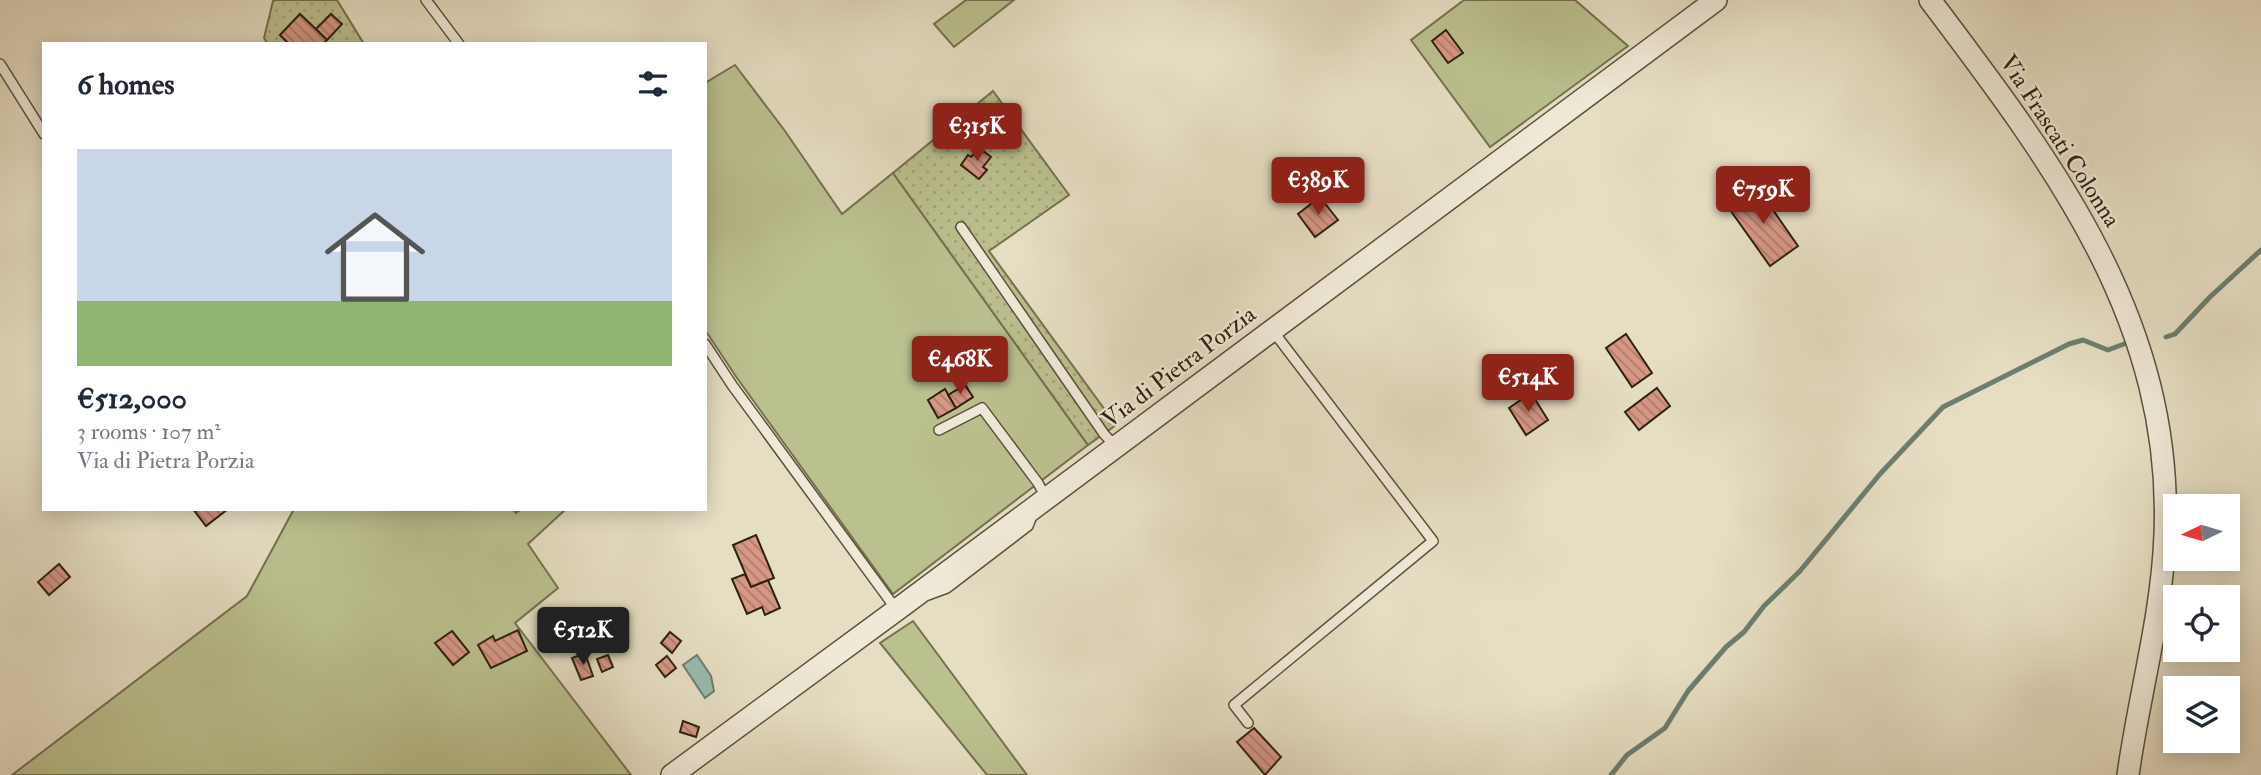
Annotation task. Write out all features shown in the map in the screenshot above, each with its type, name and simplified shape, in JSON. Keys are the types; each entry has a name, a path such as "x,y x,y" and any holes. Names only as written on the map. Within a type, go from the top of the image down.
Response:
{"street":[{"name":"Via di Pietra Porzia","path":"672,775 902,607 1716,0"},
{"name":"Via Frascati Colonna","path":"1930,0 2044,156 2076,207 2119,294 2149,385 2163,464 2165,537 2158,603 2128,775"}],"lane":[{"path":"426,0 458,42"},
{"path":"0,64 42,131"},
{"path":"961,227 1116,447"},
{"path":"1248,723 1234,705 1433,541 1273,331"},
{"path":"707,347 732,385 902,607"},
{"path":"939,430 982,408 1038,483 1041,503"}],"green space":[{"path":"337,0 363,42 325,42 341,24 331,14 316,29 300,14 280,35 287,42 267,42 264,38 273,1"},
{"path":"966,0 1014,0 954,47 934,24"},
{"path":"1464,0 1575,0 1628,46 1490,147 1411,40"},
{"path":"735,65 785,131 842,214 893,173 1088,445 893,594 707,333 707,82","holes":["966,385 972,398 938,417 928,400 945,390 948,395"]},
{"path":"993,91 1069,195 989,251 1116,425 1088,445 893,173","holes":["979,148 990,157 983,167 987,170 979,179 961,165 968,155 971,157"]},
{"path":"293,511 564,511 528,544 558,588 515,623 631,775 12,775 247,596"},
{"path":"913,621 1027,775 987,775 880,643"}],"water":[{"path":"697,655 711,676 714,691 705,698 683,665"}],"building":[{"path":"300,14 327,40 287,42 280,35"},
{"path":"331,14 342,24 327,40 316,29"},
{"path":"1446,30 1463,53 1448,63 1432,41"},
{"path":"979,148 991,157 983,167 987,170 979,179 961,165 968,155 971,157"},
{"path":"1319,179 1327,189 1317,196 1310,186"},
{"path":"1757,187 1798,246 1770,266 1728,207"},
{"path":"1320,197 1338,220 1315,237 1298,214"},
{"path":"1626,334 1652,373 1632,387 1606,348"},
{"path":"965,385 973,397 956,408 948,395"},
{"path":"1657,388 1670,406 1639,430 1625,412"},
{"path":"945,389 956,408 938,418 928,400"},
{"path":"1531,393 1548,420 1526,435 1509,408"},
{"path":"195,511 225,511 206,526"},
{"path":"756,535 774,578 751,587 733,545"},
{"path":"59,564 70,577 49,595 38,582"},
{"path":"745,574 751,587 768,580 780,608 765,615 762,607 747,614 732,579"},
{"path":"518,630 527,651 491,668 478,645 493,636 495,641"},
{"path":"452,631 469,652 453,665 435,643"},
{"path":"670,632 681,641 672,653 661,643"},
{"path":"585,653 593,676 581,680 572,658"},
{"path":"608,655 613,667 602,672 597,659"},
{"path":"667,656 676,668 665,677 656,665"},
{"path":"683,721 699,727 696,737 680,732"},
{"path":"1254,728 1281,757 1265,775 1237,742"}],"waterway":[{"path":"2166,337 2175,334 2261,250"},
{"path":"1611,775 1627,755 1665,728 1688,691 1726,647 1744,632 1764,606 1800,571 1880,474 1943,407 2069,344 2083,340 2108,350 2124,344"}]}
